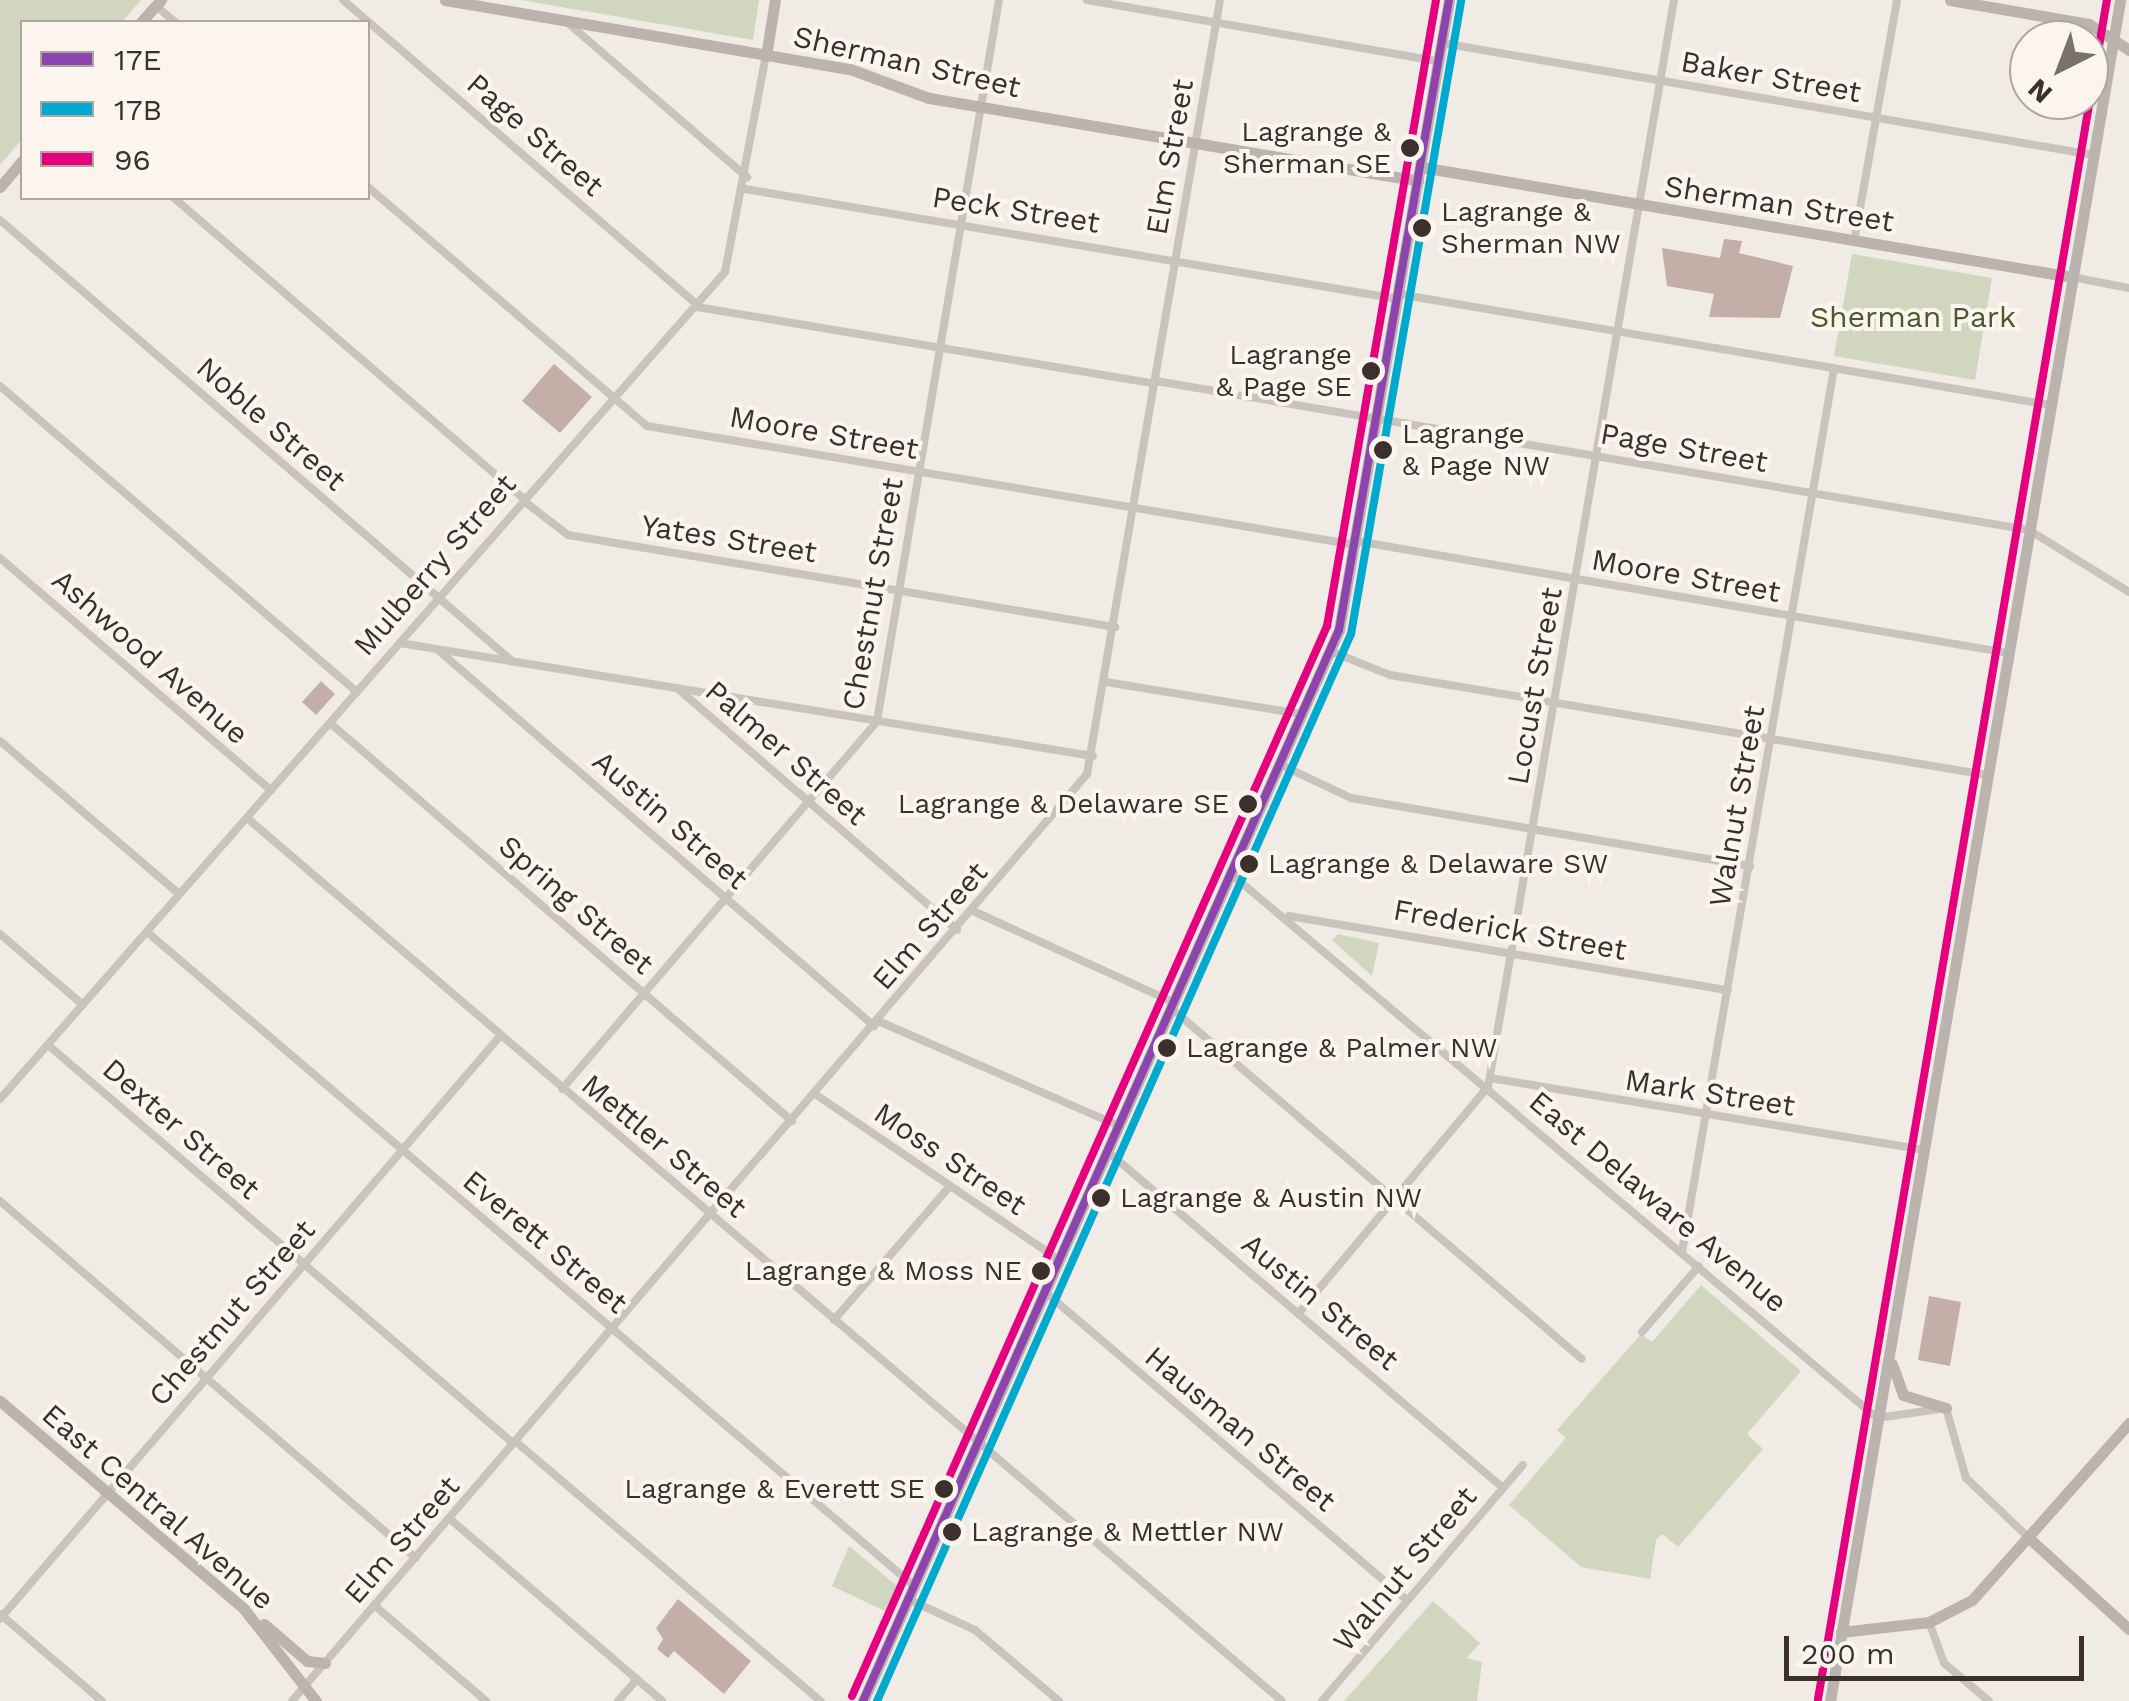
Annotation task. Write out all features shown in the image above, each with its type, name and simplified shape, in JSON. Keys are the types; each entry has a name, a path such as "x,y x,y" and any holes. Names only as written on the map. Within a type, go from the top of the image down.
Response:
{"main road":[{"name":"Sherman Street","path":"444,0 850,70 981,108 1418,181"},
{"name":"Mulberry Street","path":"766,56 775,0"},
{"path":"863,1701 1330,651 1356,543 1449,0"},
{"path":"1950,0 2089,24 2113,36 2129,50"},
{"path":"1830,1701 2120,0"},
{"path":"0,187 20,163"},
{"name":"Sherman Street","path":"1420,166 2072,277"},
{"path":"1891,1337 1897,1388 1946,1408"},
{"name":"East Central Avenue","path":"0,1402 244,1610 316,1701"},
{"path":"1840,1632 1929,1622 1976,1596 2129,1423"},
{"path":"2030,1539 2129,1629"},
{"path":"244,1610 307,1661 325,1663"}],"street":[{"name":"Page Street","path":"343,0 366,20"},
{"name":"Chestnut Street","path":"562,1089 877,721 999,0"},
{"path":"1087,0 1438,60"},
{"name":"Elm Street","path":"292,1701 1070,800 1093,756 1220,0"},
{"name":"Locust Street","path":"1298,1314 1489,1083 1674,0"},
{"path":"1854,242 1897,0"},
{"path":"564,20 747,178"},
{"name":"Page Street","path":"370,23 697,306 2028,530 2129,592"},
{"name":"Baker Street","path":"1442,42 2094,155"},
{"name":"Mulberry Street","path":"0,1099 697,306 730,263 766,56"},
{"name":"Moore Street","path":"370,189 647,426 2008,653"},
{"name":"Peck Street","path":"745,189 2050,405"},
{"name":"Yates Street","path":"176,200 568,535 1115,627"},
{"name":"Noble Street","path":"0,220 513,661"},
{"name":"Sherman Street","path":"2072,277 2129,288"},
{"name":"Walnut Street","path":"1682,1252 1834,368"},
{"path":"0,386 357,692"},
{"name":"Ashwood Avenue","path":"0,558 271,790"},
{"path":"400,643 1093,756"},
{"name":"Austin Street","path":"437,649 876,1023 1119,1126"},
{"path":"1330,651 1390,675 1987,776"},
{"path":"1106,682 1302,714"},
{"name":"Palmer Street","path":"676,688 957,930"},
{"name":"Spring Street","path":"330,723 792,1121"},
{"path":"0,741 180,894"},
{"path":"1279,764 1351,798 1750,866"},
{"name":"Mettler Street","path":"247,818 1282,1701"},
{"name":"East Delaware Avenue","path":"1230,874 1489,1083 1877,1418"},
{"path":"973,911 1172,1005 1582,1359"},
{"name":"Frederick Street","path":"1284,915 1728,990"},
{"name":"Everett Street","path":"147,932 914,1586"},
{"path":"0,934 83,1005"},
{"name":"Chestnut Street","path":"1,1616 500,1036"},
{"name":"Dexter Street","path":"48,1045 821,1701"},
{"name":"Mark Street","path":"1489,1083 1922,1150"},
{"name":"Moss Street","path":"815,1094 1059,1260"},
{"name":"Austin Street","path":"1108,1151 1502,1487"},
{"path":"834,1320 950,1186"},
{"path":"0,1201 416,1558"},
{"path":"1642,1332 1699,1266"},
{"name":"Hausman Street","path":"1044,1291 1407,1600"},
{"path":"1877,1418 1946,1408 1966,1478 2030,1539"},
{"name":"Walnut Street","path":"1322,1701 1522,1466"},
{"path":"450,1520 662,1701"},
{"path":"908,1599 975,1630 1059,1701"},
{"path":"374,1605 486,1701"},
{"path":"1,1616 102,1701"},
{"path":"1929,1622 1944,1663 1988,1701"},
{"path":"618,1701 636,1679"}],"green space":[{"path":"0,0 141,0 124,20 20,20 20,141 0,165"},
{"path":"521,0 759,0 753,40"},
{"name":"Sherman Park","path":"1852,254 1992,278 1975,380 1834,356"},
{"path":"1338,934 1379,943 1372,976 1332,940"},
{"path":"1701,1285 1801,1371 1747,1434 1763,1449 1678,1547 1662,1534 1656,1540 1650,1579 1581,1567 1509,1505 1566,1438 1557,1430 1641,1334 1652,1342"},
{"path":"849,1546 898,1587 887,1612 832,1586"},
{"path":"1433,1601 1480,1643 1467,1658 1482,1662 1477,1701 1344,1701"}],"building":[{"path":"1724,239 1742,241 1739,253 1793,266 1780,318 1709,317 1714,294 1667,286 1662,248 1720,258"},
{"path":"554,364 592,397 560,433 522,401"},
{"path":"321,681 335,694 316,715 302,702"},
{"path":"1929,1296 1961,1302 1950,1366 1918,1360"},
{"path":"678,1599 751,1661 724,1694 674,1651 668,1658 657,1649 663,1639 656,1628"}],"transit line":[{"name":"96","path":"852,1696 1327,626 1436,0"},
{"name":"17E","path":"863,1701 1339,630 1449,0"},
{"name":"96","path":"1818,1699 2107,0"},
{"name":"17B","path":"877,1701 1351,634 1461,2"}],"place":[{"name":"Lagrange & Sherman SE","path":"1410,148"},
{"name":"Lagrange & Sherman NW","path":"1422,228"},
{"name":"Lagrange & Page SE","path":"1371,371"},
{"name":"Lagrange & Page NW","path":"1383,450"},
{"name":"Lagrange & Delaware SE","path":"1248,804"},
{"name":"Lagrange & Delaware SW","path":"1249,864"},
{"name":"Lagrange & Palmer NW","path":"1167,1048"},
{"name":"Lagrange & Austin NW","path":"1101,1198"},
{"name":"Lagrange & Moss NE","path":"1041,1271"},
{"name":"Lagrange & Everett SE","path":"944,1489"},
{"name":"Lagrange & Mettler NW","path":"952,1532"}]}
